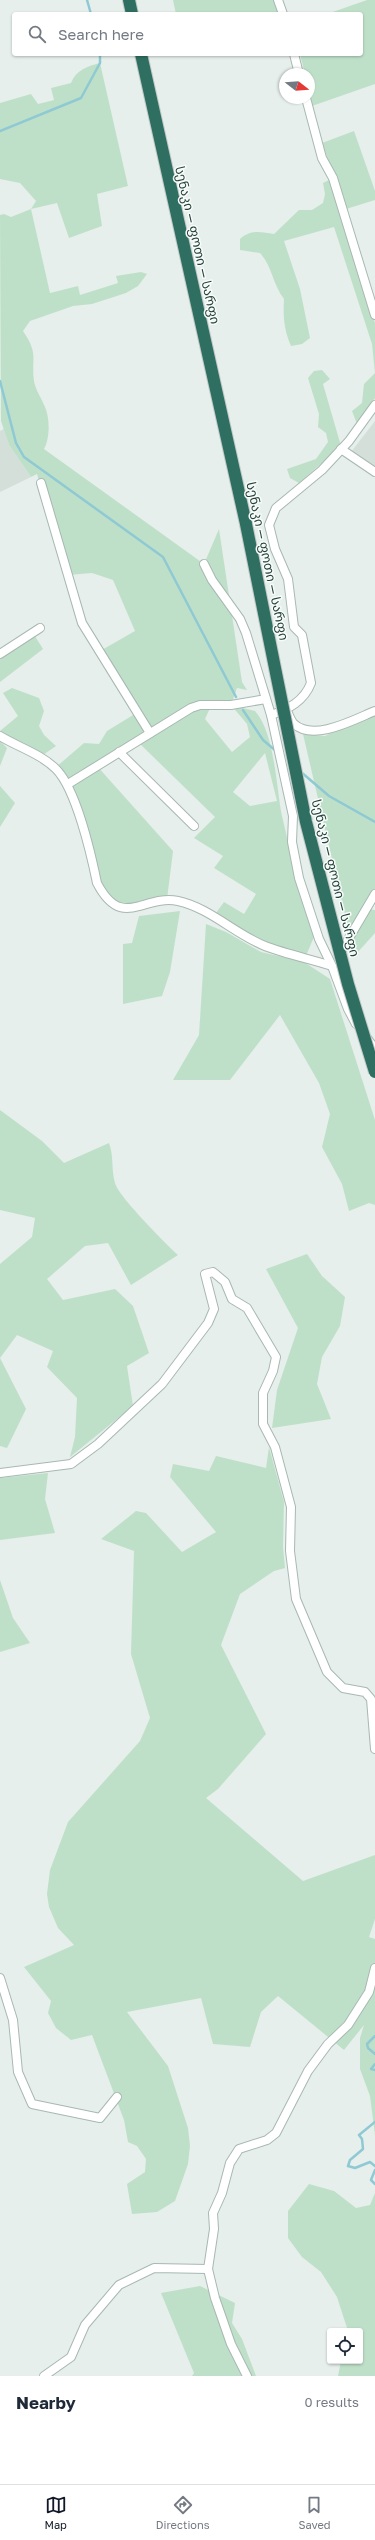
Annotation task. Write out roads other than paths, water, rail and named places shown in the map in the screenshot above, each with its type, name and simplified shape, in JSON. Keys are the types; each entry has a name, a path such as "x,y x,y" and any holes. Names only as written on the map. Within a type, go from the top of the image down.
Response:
{"highway":[{"path":"129,0 132,12"},
{"name":"სენაკი — ფოთი — სარფი","path":"141,56 246,524 306,822 348,984 375,1072"}],"street":[{"path":"278,0 282,12"},
{"path":"294,56 298,68"},
{"path":"308,104 322,158 333,178 375,315"},
{"path":"271,715 287,710 302,698 311,683 302,635 294,627 288,579 275,549 269,525 276,508 322,470 341,449 375,405"},
{"path":"341,449 375,472"},
{"path":"41,483 82,623 150,732"},
{"path":"204,564 212,580 240,619 271,715 293,816 292,842 299,878 319,939 332,966 348,1009 359,1030 375,1050"},
{"path":"0,654 40,628"},
{"path":"68,784 150,732 200,705 231,705 266,699"},
{"path":"287,710 294,724 302,729 325,731 375,711"},
{"path":"0,736 40,757 55,768 68,784 97,883 104,895 113,904 130,910 167,899 188,903 264,946 332,966"},
{"path":"119,752 194,826"},
{"path":"332,966 375,894"},
{"path":"0,1473 71,1464 108,1434 162,1384 208,1323 214,1309 206,1274 213,1272 225,1282 232,1299 247,1308 276,1357 273,1371 263,1393 263,1424 275,1447 291,1507 290,1551 296,1599 327,1672 343,1688 365,1692 371,1699 375,1749"},
{"path":"375,1969 375,1977"},
{"path":"247,2376 231,2344 215,2298 208,2269 214,2229 213,2214 222,2194 230,2163 240,2149 267,2140 276,2132 308,2071 328,2044 348,2025 369,1992 375,1969"},
{"path":"0,1978 13,2020 18,2072 32,2104 100,2118 117,2097"},
{"path":"44,2376 71,2357 85,2325 119,2284 154,2268 208,2269"}],"waterway":[{"path":"87,0 90,12"},
{"path":"0,131 81,98 100,63 100,56"},
{"path":"0,381 16,443 24,457 163,557 236,697"},
{"path":"243,710 263,740 276,751"},
{"path":"301,772 329,796 375,822"},
{"path":"375,2036 367,2044 368,2048 375,2054"},
{"path":"375,2064 371,2069 375,2070"},
{"path":"375,2122 359,2135 362,2139 363,2149 350,2160 348,2166 355,2168 370,2162 375,2166"},
{"path":"375,2170 371,2180 375,2184"}]}
